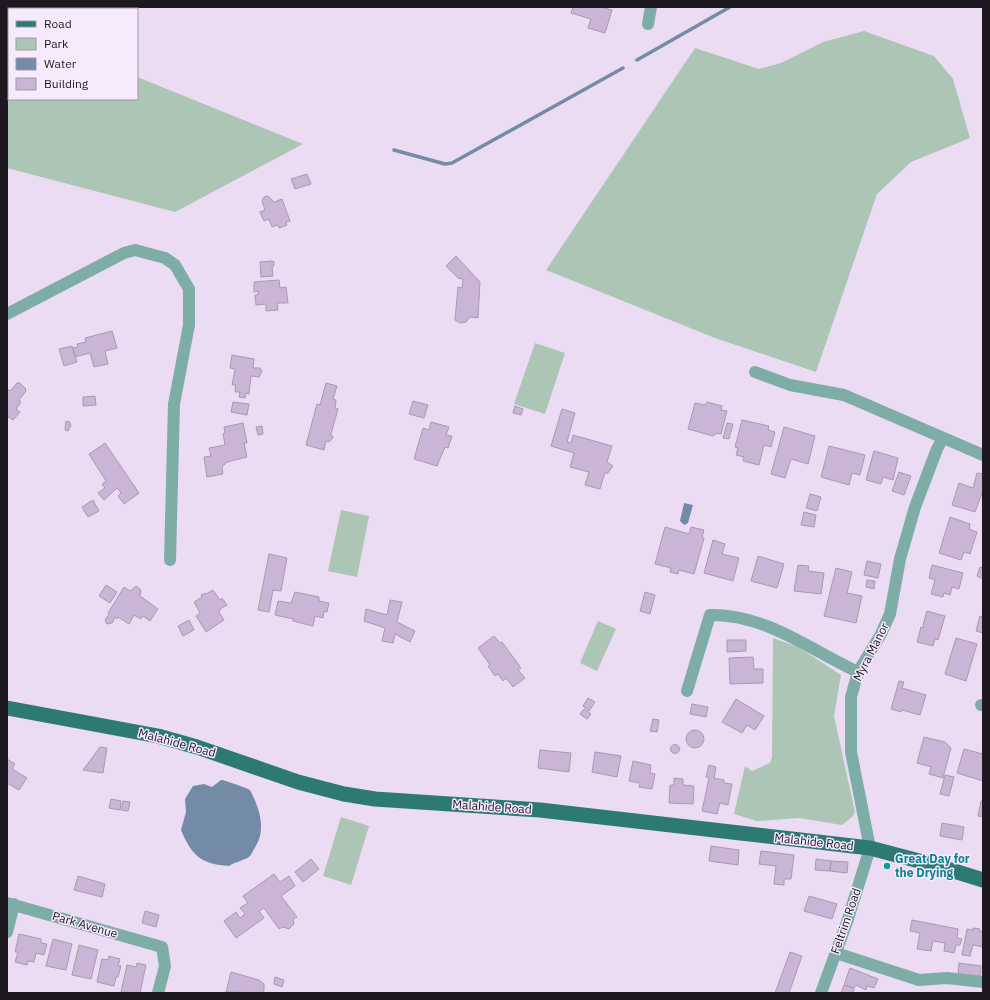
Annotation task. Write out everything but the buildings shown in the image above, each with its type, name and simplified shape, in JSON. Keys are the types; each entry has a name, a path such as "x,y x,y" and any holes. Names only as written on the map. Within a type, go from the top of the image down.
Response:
{"main road":[{"name":"Malahide Road","path":"7,708 158,736 197,747 298,782 344,794 375,799 540,810 870,848 938,866 983,880"}],"street":[{"path":"648,24 651,7"},
{"path":"7,314 129,251 135,250 165,258 175,265 189,289 189,325 174,404 170,560"},
{"path":"754,372 790,385 844,395 983,454"},
{"name":"Myra Manor","path":"870,848 851,752 851,697 858,672 881,634 890,614 900,559 914,512 937,449 943,438"},
{"path":"687,691 710,615 742,617 764,624 785,633 829,658 858,672"},
{"name":"Feltrim Road","path":"821,993 836,953 870,848"},
{"path":"7,932 10,904"},
{"name":"Park Avenue","path":"10,904 162,947 165,966 158,993"},
{"path":"836,953 919,980 947,978 983,982"}],"green space":[{"path":"7,25 8,100 138,100 138,77 303,144 175,212 7,168"},
{"path":"864,31 934,56 953,79 970,138 911,162 877,194 816,372 715,338 546,270 695,48 759,69 781,63 823,42"},
{"path":"535,343 565,353 545,414 514,404"},
{"path":"341,510 369,516 357,577 328,571"},
{"path":"598,621 616,629 597,671 580,663"},
{"path":"773,638 798,647 841,675 834,716 855,812 853,816 842,825 799,818 757,821 734,814 745,766 752,771 770,763 772,757"},
{"path":"341,817 369,826 351,885 323,876"}],"water":[{"path":"684,503 693,505 688,523 684,525 680,521"},
{"path":"221,780 250,790 257,805 261,820 258,842 249,857 229,866 204,861 189,846 181,830 186,812 185,799 193,786 204,784 212,787"}],"waterway":[{"path":"637,60 730,7"},
{"path":"394,150 445,164 452,163 623,68"}],"place":[{"name":"Great Day for the Drying","path":"887,866"}]}
